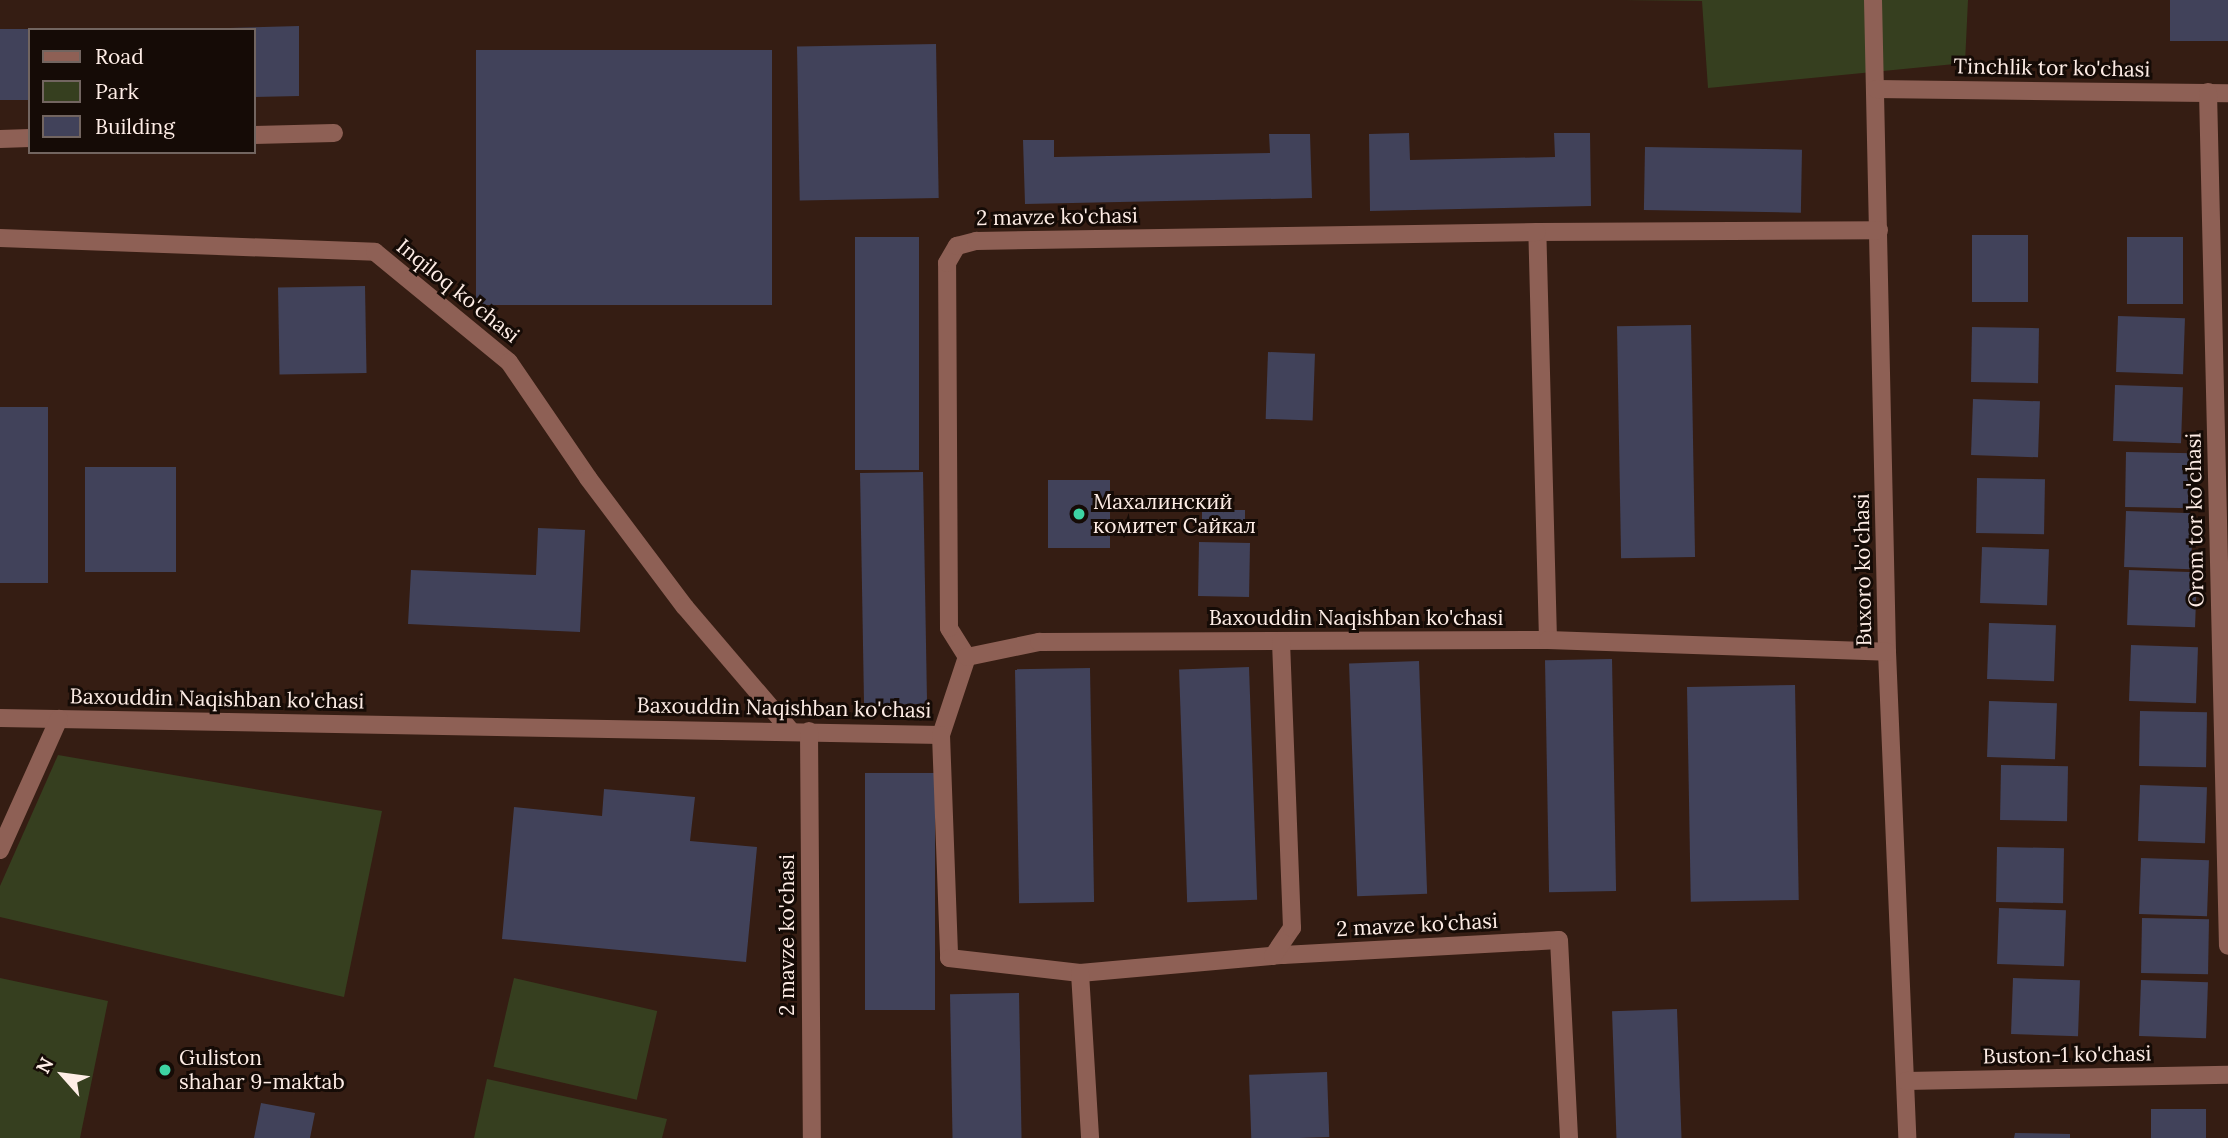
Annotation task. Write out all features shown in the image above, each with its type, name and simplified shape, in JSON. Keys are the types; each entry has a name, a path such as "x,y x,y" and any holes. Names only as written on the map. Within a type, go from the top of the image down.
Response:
{"street":[{"name":"Buxoro ko'chasi","path":"1873,0 1887,652 1907,1138"},
{"name":"Tinchlik tor ko'chasi","path":"1876,89 2228,93"},
{"name":"Orom tor ko'chasi","path":"2208,92 2228,946"},
{"path":"256,135 334,134"},
{"path":"0,139 28,138"},
{"path":"1548,640 1537,232 1879,230"},
{"name":"2 mavze ko'chasi","path":"967,657 949,628 947,263 957,246 976,241 1537,232"},
{"name":"Inqiloq ko'chasi","path":"0,237 375,252 509,362 669,585 790,730"},
{"name":"Baxouddin Naqishban ko'chasi","path":"0,719 790,730 941,735 967,657 1039,642 1548,640 1887,652"},
{"path":"1273,956 1293,928 1281,641"},
{"path":"0,850 60,719"},
{"name":"2 mavze ko'chasi","path":"808,731 812,1138"},
{"name":"2 mavze ko'chasi","path":"941,735 949,958 1080,973 1273,956 1559,940 1569,1138"},
{"path":"1080,973 1090,1138"},
{"name":"Buston-1 ko'chasi","path":"1906,1081 2228,1075"}],"green space":[{"path":"1623,0 1968,0 1965,63 1708,88 1702,1"},
{"path":"58,755 382,811 344,997 0,917 0,886"},
{"path":"0,978 108,1001 80,1138 0,1138"},
{"path":"514,978 657,1011 637,1100 494,1067"},
{"path":"487,1079 667,1119 662,1138 474,1138"}],"building":[{"path":"2170,0 2228,0 2228,41 2170,41"},
{"path":"299,26 299,96 256,97 256,28 229,28"},
{"path":"0,29 28,29 28,100 0,100"},
{"path":"936,44 939,198 800,200 797,46"},
{"path":"476,50 772,50 772,305 476,305"},
{"path":"1409,133 1410,160 1555,157 1554,133 1590,133 1591,206 1370,211 1369,134"},
{"path":"1269,134 1310,134 1312,198 1025,204 1023,140 1054,140 1054,157 1270,153"},
{"path":"1645,147 1802,150 1801,213 1644,210"},
{"path":"1972,235 2028,235 2028,302 1972,302"},
{"path":"855,237 919,237 919,470 855,470"},
{"path":"2127,237 2183,237 2183,304 2127,304"},
{"path":"365,286 367,373 280,375 278,288"},
{"path":"2118,316 2185,318 2183,374 2116,372"},
{"path":"1691,325 1695,557 1621,558 1617,326"},
{"path":"1972,327 2039,328 2038,383 1971,382"},
{"path":"1268,352 1315,354 1313,421 1266,419"},
{"path":"2115,385 2183,387 2181,443 2113,441"},
{"path":"1973,399 2040,401 2038,457 1971,455"},
{"path":"0,407 48,407 48,583 0,583"},
{"path":"2126,452 2193,453 2192,508 2125,507"},
{"path":"85,467 176,467 176,572 85,572"},
{"path":"923,472 927,704 864,705 860,473"},
{"path":"1977,478 2045,479 2044,534 1976,533"},
{"name":"Махалинский комитет Сайкал","path":"1048,480 1110,480 1110,548 1048,548"},
{"path":"1202,510 1245,510 1245,536 1202,536"},
{"path":"2126,511 2193,513 2191,569 2124,567"},
{"path":"538,528 585,530 580,632 408,624 411,570 536,575"},
{"path":"1199,542 1250,543 1249,597 1198,596"},
{"path":"1982,547 2049,549 2047,605 1980,603"},
{"path":"2129,570 2197,572 2195,627 2127,625"},
{"path":"1989,623 2056,625 2054,681 1987,679"},
{"path":"2131,645 2198,647 2196,703 2129,701"},
{"path":"1612,659 1616,891 1549,892 1545,660"},
{"path":"1419,661 1427,894 1357,896 1349,663"},
{"path":"1249,667 1257,900 1187,902 1179,669"},
{"path":"1090,668 1094,902 1019,903 1015,669"},
{"path":"1795,685 1799,900 1691,902 1687,687"},
{"path":"1989,701 2057,703 2055,759 1987,757"},
{"path":"2140,711 2207,712 2206,767 2139,766"},
{"path":"2001,765 2068,766 2067,821 2000,820"},
{"path":"865,773 935,773 935,1010 865,1010"},
{"path":"2140,785 2207,787 2205,843 2138,841"},
{"path":"604,789 695,797 690,841 757,847 746,962 502,939 514,807 602,816"},
{"path":"1997,847 2064,848 2063,903 1996,902"},
{"path":"2141,858 2209,860 2207,916 2139,914"},
{"path":"1999,908 2066,910 2064,966 1997,964"},
{"path":"2142,918 2209,919 2208,974 2141,973"},
{"path":"2013,978 2080,980 2078,1036 2011,1034"},
{"path":"2141,980 2208,982 2206,1038 2139,1036"},
{"path":"1019,993 1022,1138 953,1138 950,994"},
{"path":"1677,1009 1682,1138 1616,1138 1612,1011"},
{"path":"1327,1072 1329,1137 1251,1138 1249,1075"},
{"path":"261,1103 315,1113 310,1138 254,1138"},
{"path":"2151,1109 2206,1109 2206,1138 2151,1138"},
{"path":"2015,1133 2070,1134 2070,1138 2014,1138"}],"place":[{"name":"Махалинский комитет Сайкал","path":"1079,514"},
{"name":"Guliston shahar 9-maktab","path":"165,1070"}]}
